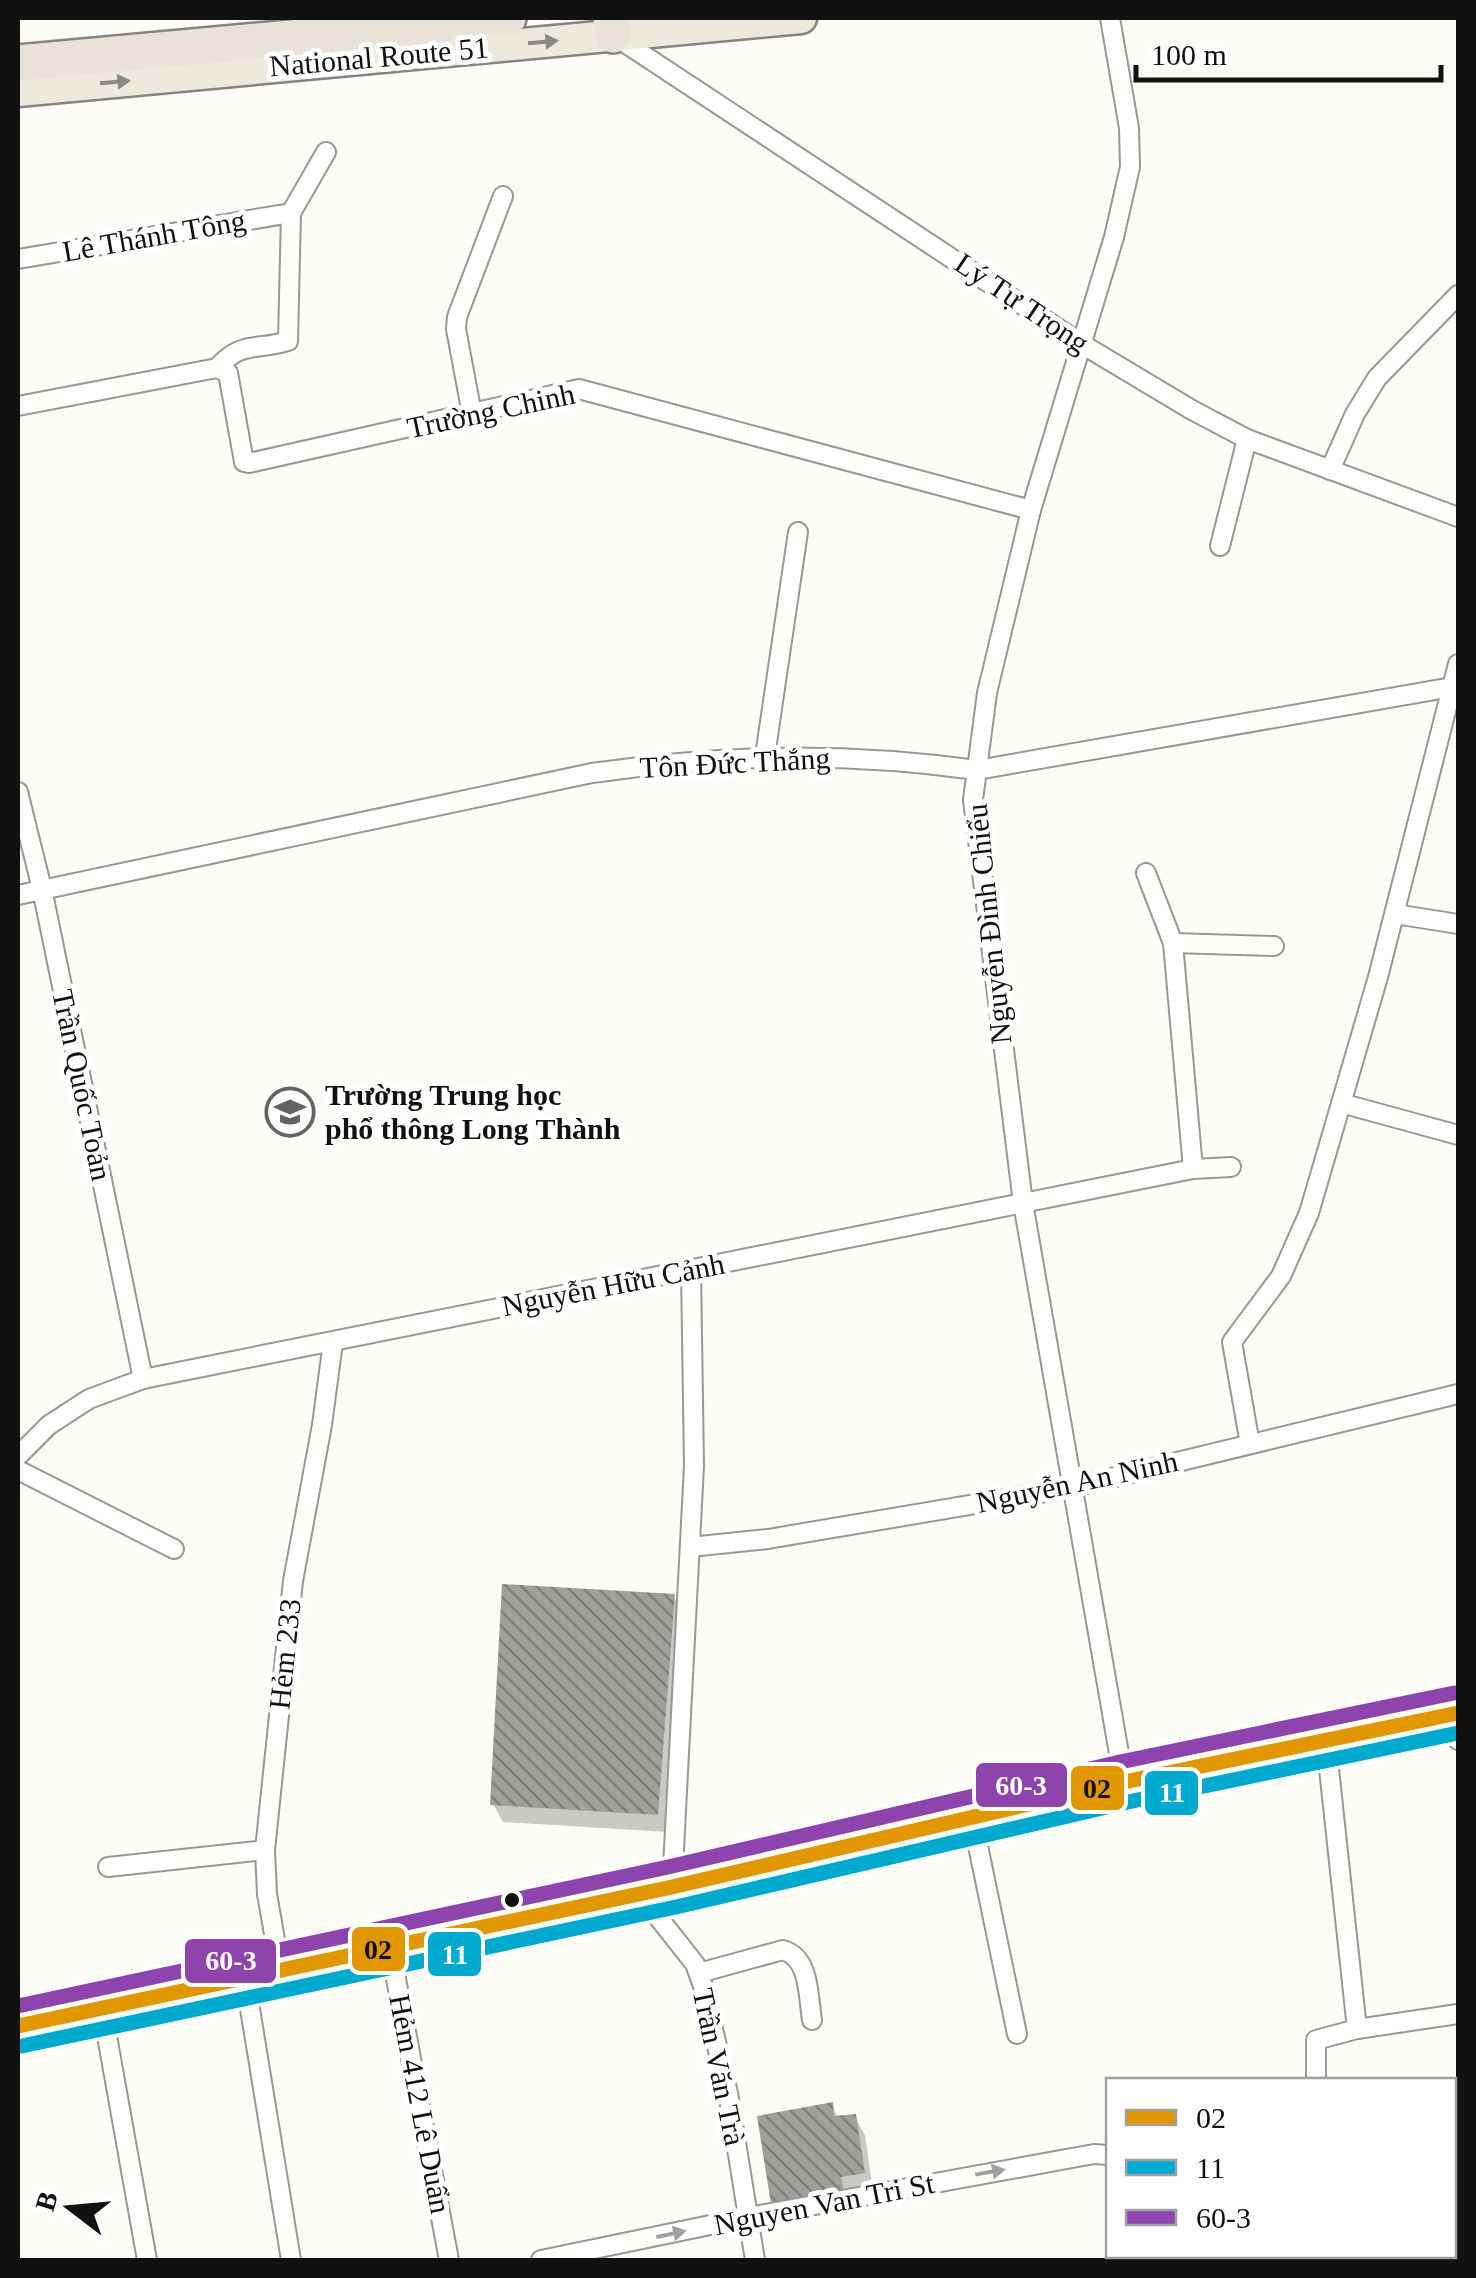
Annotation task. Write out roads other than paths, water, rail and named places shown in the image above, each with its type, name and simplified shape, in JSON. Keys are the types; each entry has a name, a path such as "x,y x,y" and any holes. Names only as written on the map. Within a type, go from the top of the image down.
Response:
{"highway":[{"path":"18,64 508,18"}],"main road":[{"name":"National Route 51","path":"18,91 612,26 801,18"},
{"path":"18,2026 672,1887 1124,1782 1326,1741 1457,1722"}],"street":[{"name":"Nguyễn Đình Chiểu","path":"1110,18 1129,128 1130,167 1114,237 1032,510 988,693 976,770 974,822 1022,1203 1124,1782"},
{"name":"Lý Tự Trọng","path":"612,26 1080,344 1192,410 1247,439 1458,518"},
{"path":"18,406 217,368 231,352 288,341 291,213 326,152"},
{"path":"472,414 457,317 503,196"},
{"name":"Lê Thánh Tông","path":"18,259 291,213"},
{"path":"1330,470 1376,378 1458,295"},
{"name":"Trường Chinh","path":"217,368 228,373 244,462 248,463 579,389 1032,510"},
{"path":"1220,546 1247,439"},
{"path":"766,756 798,532"},
{"path":"1250,1444 1232,1342 1295,1251 1396,914 1456,687 1458,664"},
{"name":"Tôn Đức Thắng","path":"18,895 592,773 766,756 899,760 976,770 1456,687"},
{"name":"Trần Quốc Toản","path":"18,792 42,889 143,1379"},
{"path":"1146,873 1173,944 1194,1169"},
{"path":"1396,914 1458,924"},
{"path":"1173,944 1274,946"},
{"path":"1341,1103 1458,1135"},
{"name":"Nguyễn Hữu Cảnh","path":"18,1460 49,1425 88,1399 143,1379 1194,1169 1231,1166"},
{"path":"672,1887 694,1466 690,1269"},
{"name":"Hẻm 233","path":"280,1968 264,1850 293,1580 333,1342"},
{"name":"Nguyễn An Ninh","path":"690,1547 768,1540 1070,1488 1458,1394"},
{"path":"18,1460 174,1549"},
{"path":"1326,1741 1357,2030"},
{"path":"972,1817 1017,2034"},
{"path":"108,1866 264,1850"},
{"name":"Trần Văn Trà","path":"639,1893 699,1974 728,2093 755,2260"},
{"name":"Hẻm 412 Lê Duẩn","path":"390,1947 449,2260"},
{"path":"699,1974 783,1950 794,1953 802,1962 812,2020"},
{"path":"245,1978 291,2260"},
{"path":"102,2008 147,2260"},
{"path":"1316,2078 1316,2040 1458,2014"},
{"name":"Nguyen Van Tri St","path":"541,2260 749,2217 1106,2155"}],"place":[{"name":"Trường Trung học phổ thông Long Thành","path":"290,1112"}]}
